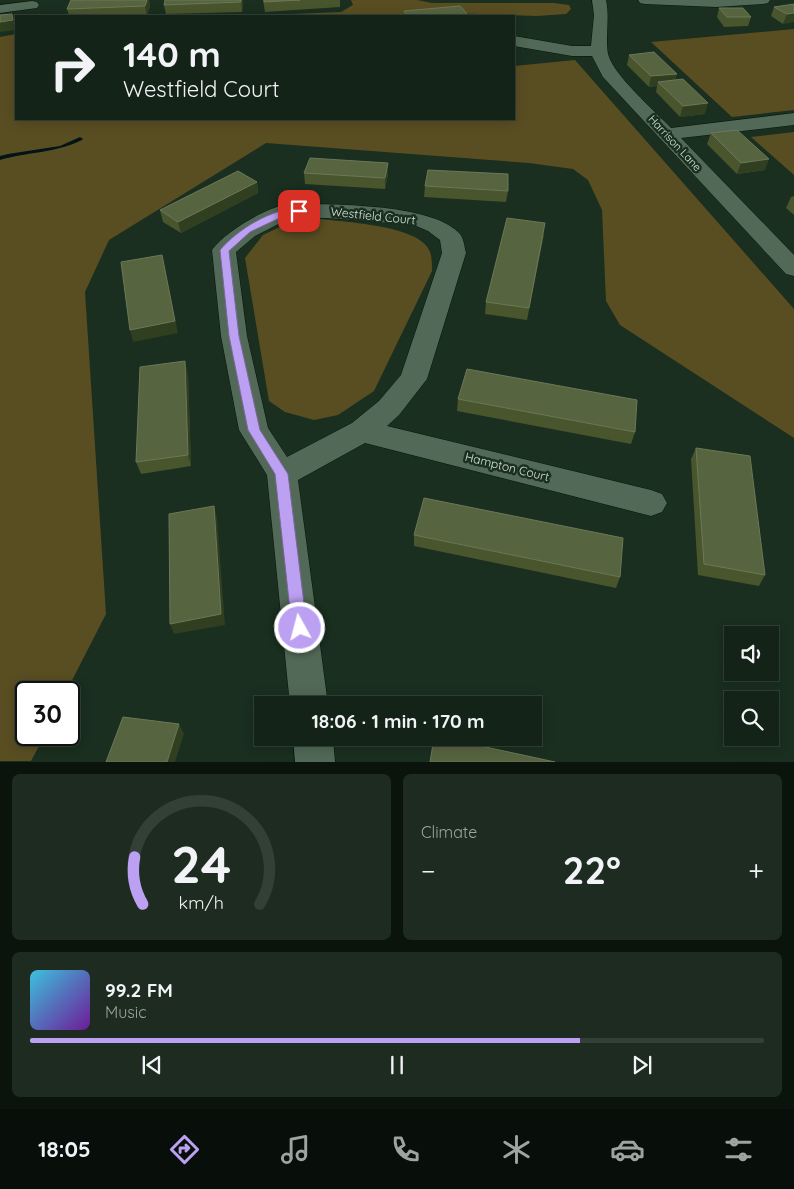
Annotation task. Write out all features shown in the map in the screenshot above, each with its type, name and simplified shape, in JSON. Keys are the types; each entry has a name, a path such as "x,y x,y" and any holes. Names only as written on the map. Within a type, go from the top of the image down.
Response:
{"street":[{"name":"Harrison Lane","path":"599,0 602,19 598,38 599,51 603,64 609,73 794,269"},
{"path":"644,0 735,3 763,0"},
{"path":"0,9 32,5"},
{"path":"515,40 572,51 599,51"},
{"path":"515,56 542,46"},
{"path":"666,134 794,119"},
{"name":"Westfield Court","path":"282,474 362,431 389,408 413,379 454,252 451,237 436,226 418,220 327,211 286,211 247,230 224,250 234,336 254,430 282,474 308,696"},
{"name":"Hampton Court","path":"362,431 651,504"},
{"path":"314,746 316,762"}],"shaded area":[{"path":"351,0 417,0 432,3 554,3 569,5 571,9 566,14 537,16 448,13 423,15 264,15 341,12 353,5"},
{"path":"794,29 794,110 732,117 651,42"},
{"path":"15,34 15,120 515,120 515,66 575,60 794,309 794,438 620,325 606,301 602,210 588,180 573,169 529,163 266,143 109,240 85,292 106,614 72,681 15,681 15,746 39,746 31,761 0,761 0,37"},
{"path":"794,132 794,175 751,137"},
{"path":"312,218 377,226 411,235 423,243 430,252 432,259 432,271 374,391 338,415 314,420 285,412 269,401 245,258 263,235 288,223"}],"building":[{"path":"71,0 147,0 145,6 67,9"},
{"path":"165,0 241,0 241,2 164,5"},
{"path":"264,0 300,0 264,2"},
{"path":"794,4 794,13 787,14 774,7"},
{"path":"460,6 468,15 406,15 404,11"},
{"path":"719,8 743,8 751,17 727,17"},
{"path":"12,14 13,20 0,22 0,15"},
{"path":"654,52 677,74 651,76 629,55"},
{"path":"683,79 708,103 683,106 658,82"},
{"path":"737,130 769,159 741,163 711,133"},
{"path":"310,158 388,163 385,178 304,173"},
{"path":"428,170 508,174 508,191 425,186"},
{"path":"238,171 257,182 178,222 160,210"},
{"path":"507,218 545,223 529,308 486,302"},
{"path":"162,255 175,321 130,330 121,262"},
{"path":"185,361 188,455 136,462 140,367"},
{"path":"467,369 637,400 635,432 458,399"},
{"path":"696,448 750,456 765,575 704,564"},
{"path":"424,498 623,538 620,577 414,535"},
{"path":"214,506 221,614 170,624 169,514"},
{"path":"123,717 179,724 167,762 106,762"},
{"path":"433,746 481,746 555,762 430,762"}],"waterway":[{"path":"0,158 61,147 80,139"}],"route":[{"path":"299,211 286,211 247,230 224,250 234,336 254,430 282,474 300,628"}]}
